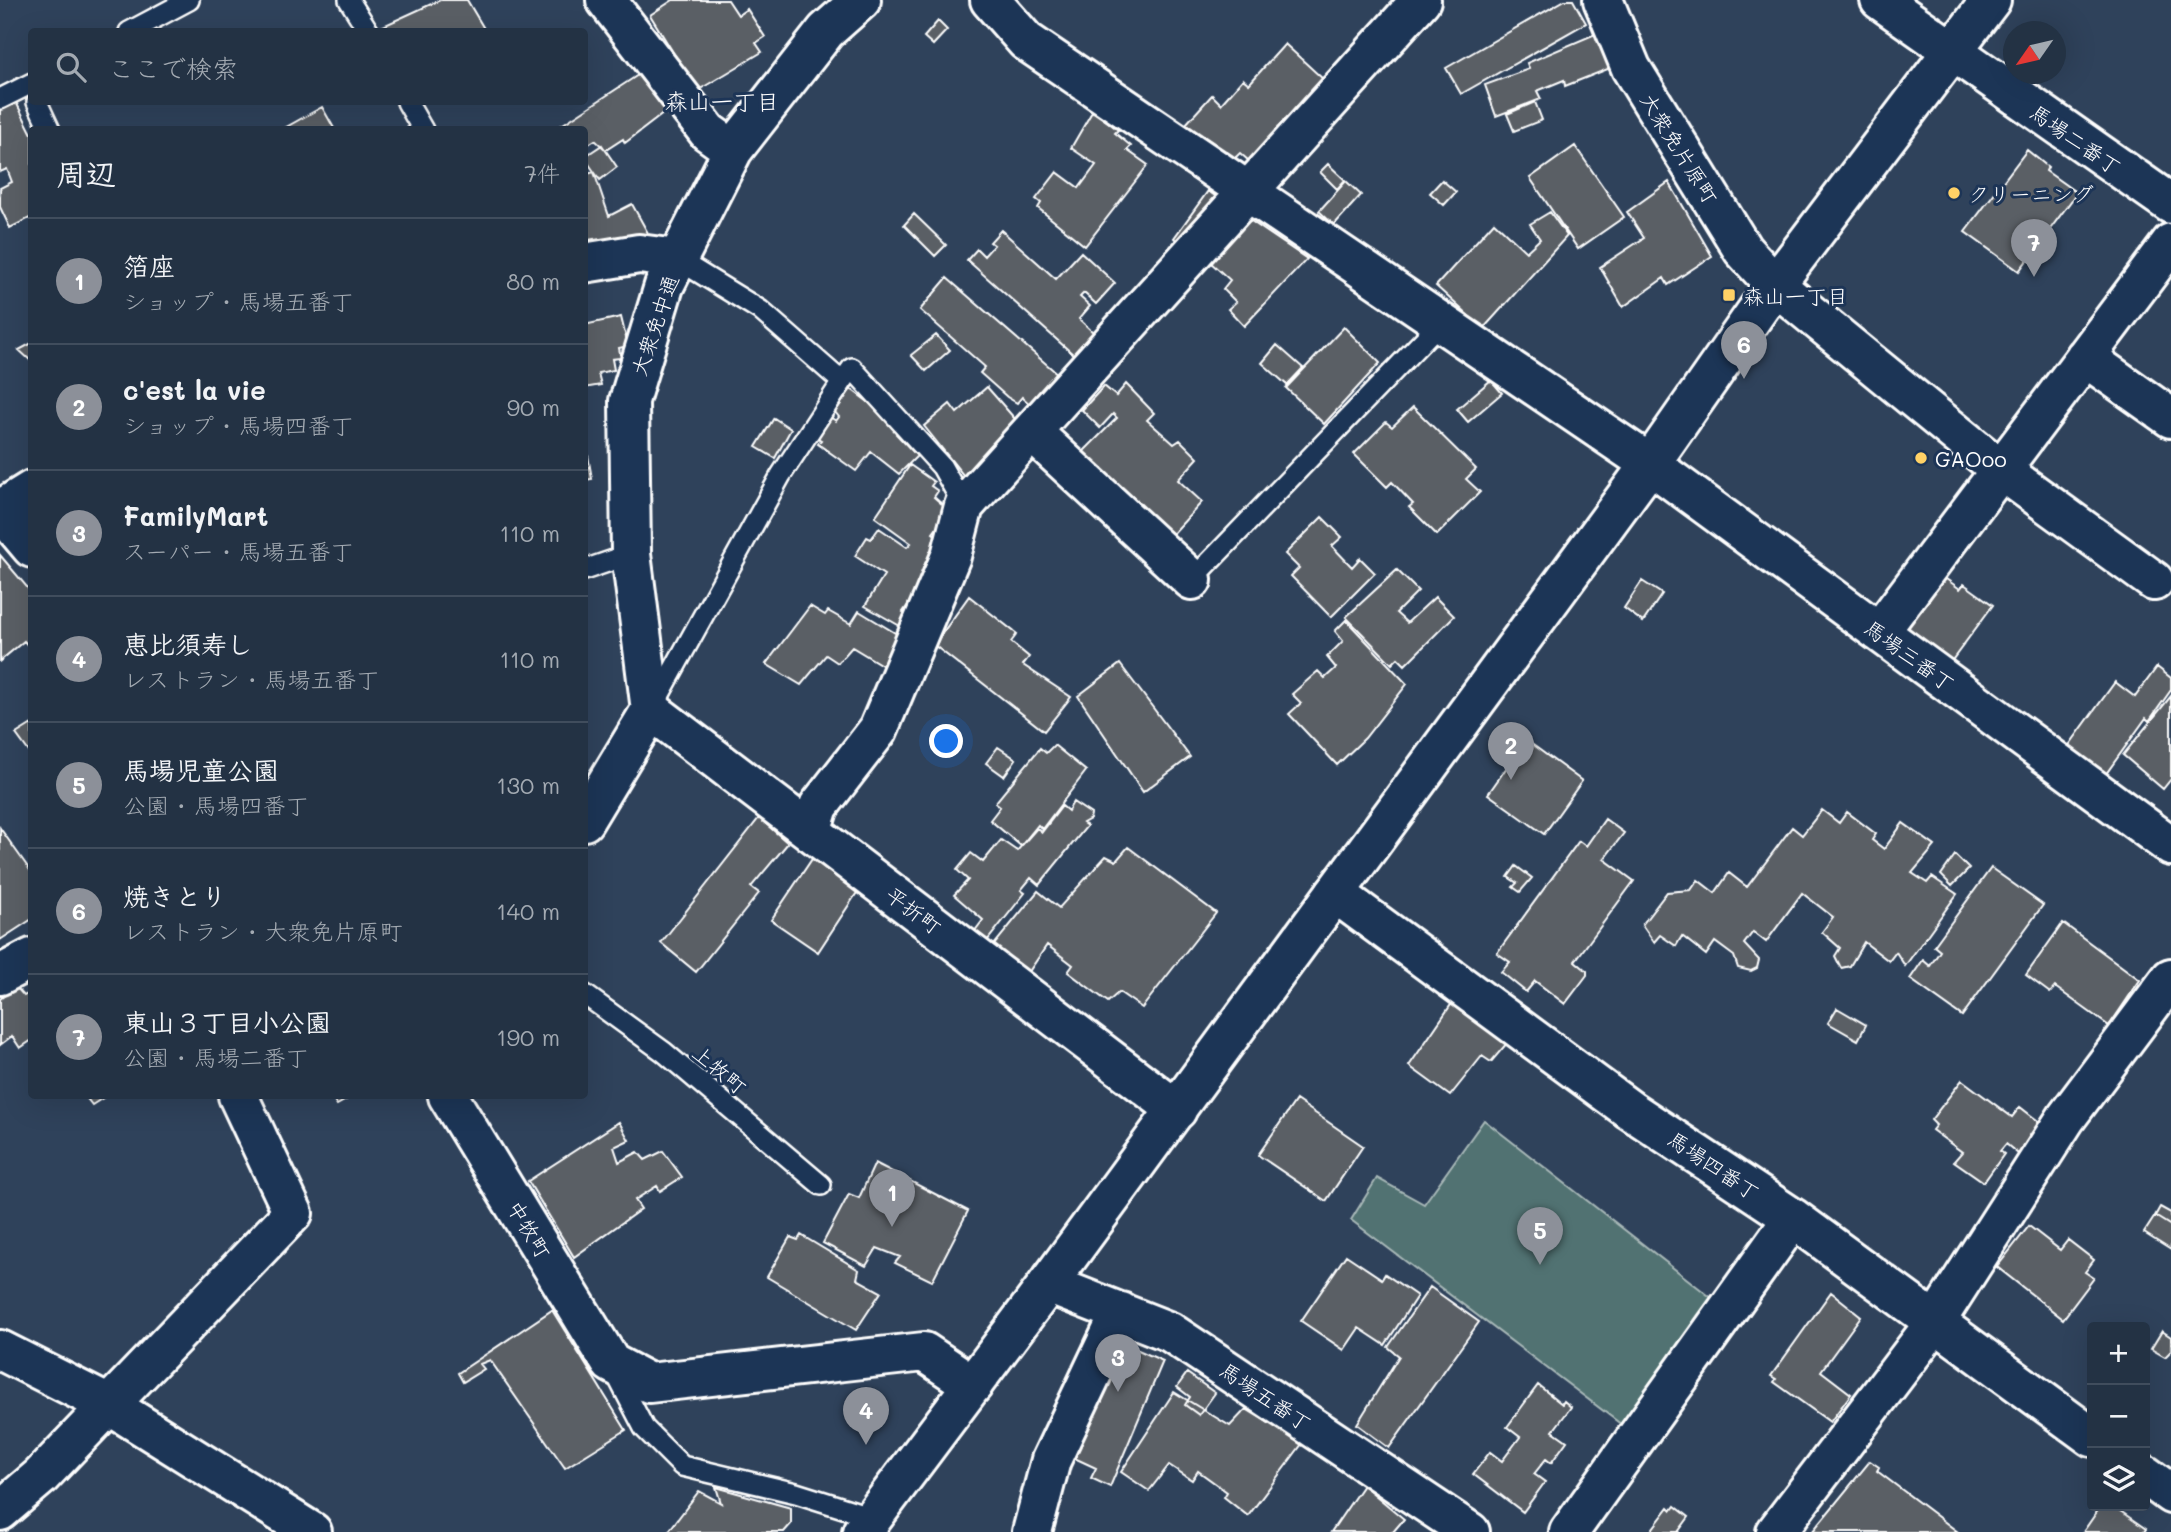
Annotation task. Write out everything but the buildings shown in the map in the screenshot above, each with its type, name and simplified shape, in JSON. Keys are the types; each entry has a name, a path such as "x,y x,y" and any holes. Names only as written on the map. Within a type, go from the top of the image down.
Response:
{"street":[{"path":"606,0 708,132 733,150"},
{"name":"大衆免中通","path":"651,710 631,554 629,401 664,286 733,150 826,31 861,0"},
{"name":"馬場三番丁","path":"990,0 1026,41 1439,324 1650,464 2171,846"},
{"path":"811,832 820,806 877,730 951,556 964,506 1421,0"},
{"name":"大衆免片原町","path":"1603,0 1631,68 1743,250 1775,285 2001,470 2154,581"},
{"name":"馬場二番丁","path":"1880,0 2171,204"},
{"path":"867,1525 1177,1110 1650,464 1775,285 1991,0"},
{"path":"1879,632 2171,243"},
{"path":"588,262 639,254 677,259"},
{"path":"2085,357 2171,418"},
{"path":"1032,432 1192,580"},
{"path":"28,492 0,510 28,543"},
{"path":"588,814 651,710"},
{"name":"平折町","path":"651,710 1177,1110"},
{"name":"馬場四番丁","path":"1335,893 1630,1110 1793,1218 1934,1324 2087,1433"},
{"path":"0,975 28,960"},
{"path":"1776,1532 1934,1324 2066,1118 2171,978"},
{"path":"0,1511 41,1476 293,1213 238,1099"},
{"name":"中牧町","path":"450,1099 611,1363"},
{"path":"1569,1532 1793,1218"},
{"name":"馬場五番丁","path":"1048,1284 1170,1332 1470,1532"},
{"path":"1032,1532 1051,1460 1121,1312"},
{"path":"0,1350 109,1405 312,1532"},
{"path":"611,1363 649,1383 924,1352 973,1385"},
{"path":"2150,1479 2171,1494"}],"lane":[{"path":"136,28 189,0"},
{"path":"349,0 366,28"},
{"path":"0,99 28,91"},
{"path":"39,105 48,126"},
{"path":"409,105 421,126"},
{"path":"677,259 760,310 842,382"},
{"path":"1192,580 1439,324"},
{"path":"651,710 781,475 852,369 942,467 964,506"},
{"path":"588,569 631,554"},
{"name":"上牧町","path":"588,996 664,1052 821,1185"},
{"path":"611,1363 644,1428 682,1466 796,1493 867,1525"}],"green space":[{"path":"1484,1120 1727,1310 1638,1437 1351,1220 1377,1178 1424,1204"}],"place":[{"name":"クリーニング","path":"1954,193"},
{"name":"東山３丁目小公園","path":"2034,277"},
{"name":"森山一丁目","path":"1729,295"},
{"name":"焼きとり","path":"1744,379"},
{"name":"GAOoo","path":"1921,458"},
{"name":"c'est la vie","path":"1511,780"},
{"name":"箔座","path":"892,1227"},
{"name":"馬場児童公園","path":"1540,1265"},
{"name":"FamilyMart","path":"1118,1392"},
{"name":"恵比須寿し","path":"866,1445"}],"district":[{"name":"森山一丁目","path":"722,101"}]}
